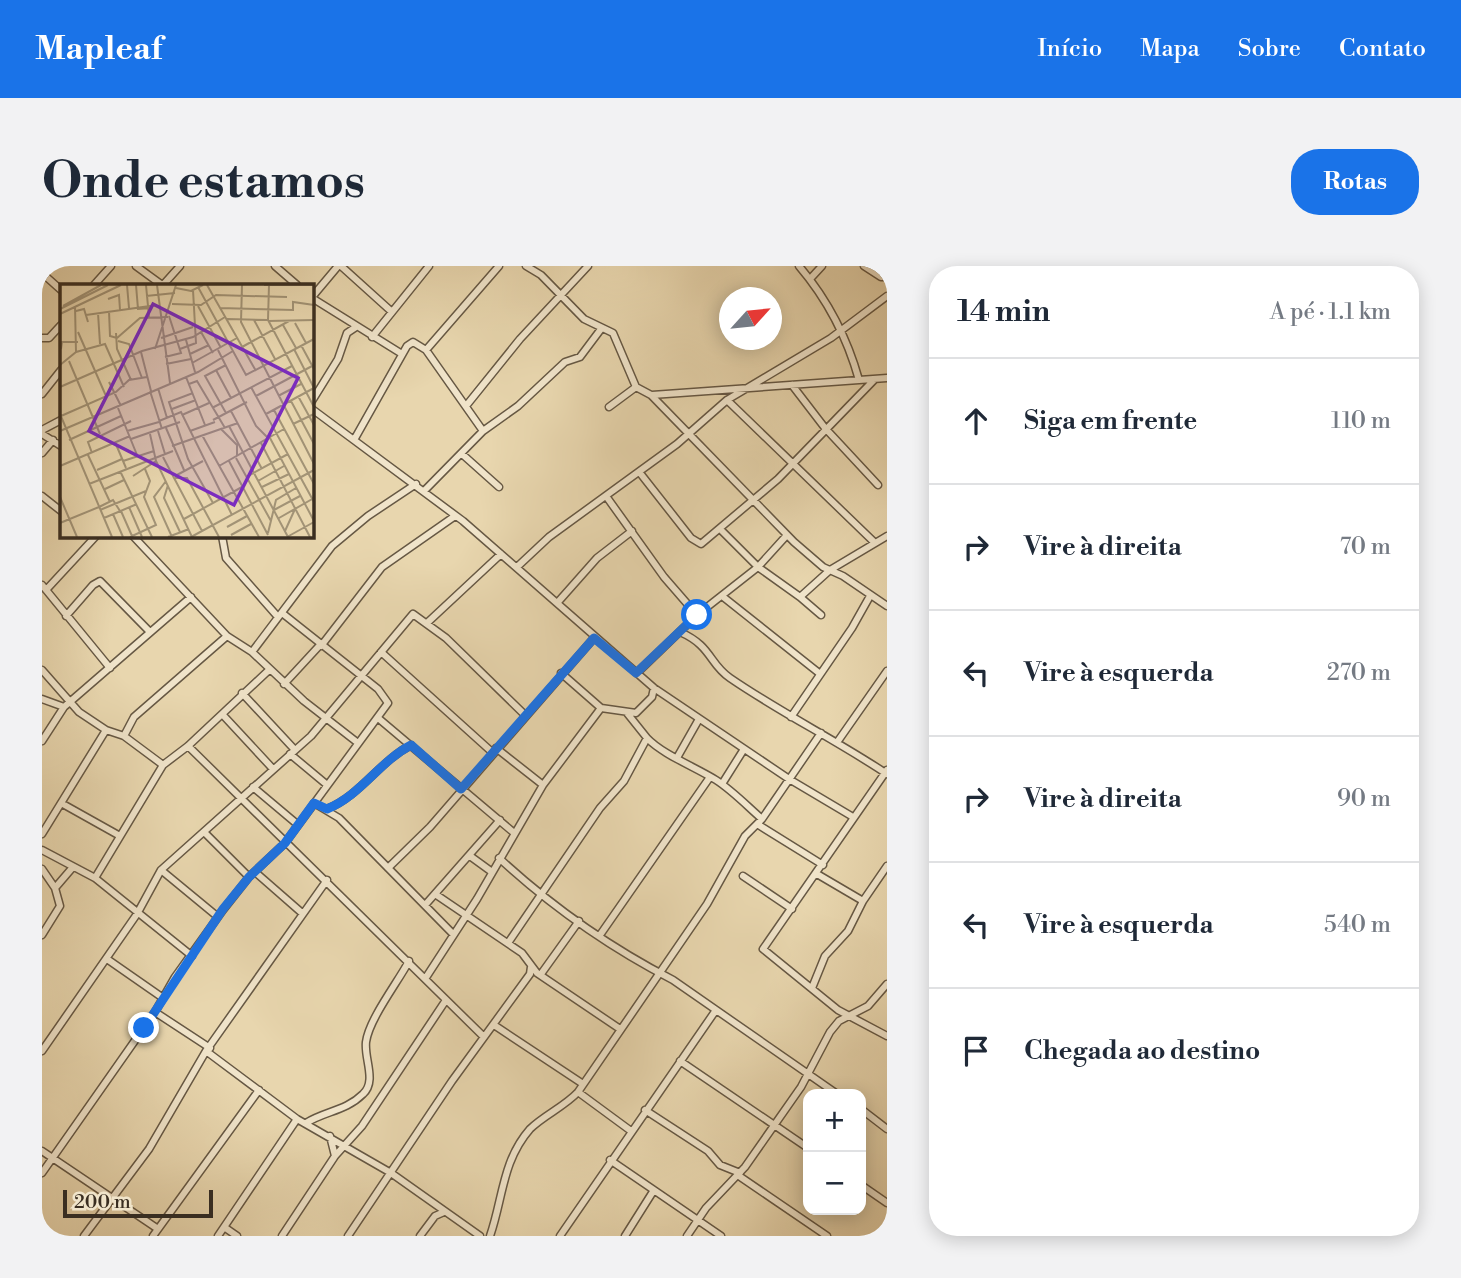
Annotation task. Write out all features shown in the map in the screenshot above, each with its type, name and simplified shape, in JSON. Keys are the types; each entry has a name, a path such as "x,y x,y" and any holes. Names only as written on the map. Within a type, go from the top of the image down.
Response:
{"street":[{"path":"95,284 111,266"},
{"path":"136,266 161,284"},
{"path":"163,284 180,266"},
{"path":"275,266 296,284"},
{"path":"313,296 339,266 392,312"},
{"path":"426,350 499,266"},
{"path":"526,266 541,275 584,319 613,333 636,387 651,395 787,535 830,570 887,606"},
{"path":"466,406 588,266"},
{"path":"799,266 827,300 859,380"},
{"path":"810,279 822,266"},
{"path":"864,266 881,277 887,276 881,266"},
{"path":"372,337 425,267"},
{"path":"42,273 60,289"},
{"path":"517,567 549,537 640,473 727,400 787,366 887,296"},
{"path":"313,298 402,354"},
{"path":"42,338 55,334 60,326"},
{"path":"313,399 338,359 347,334 356,327"},
{"path":"424,491 483,431 518,406 565,362 580,357 601,329"},
{"path":"55,334 60,339"},
{"path":"354,440 402,354 413,342 426,350 483,431"},
{"path":"42,394 60,371"},
{"path":"651,395 887,378"},
{"path":"640,473 698,544 708,541 792,464 874,380"},
{"path":"792,384 825,428 878,485"},
{"path":"609,407 636,387"},
{"path":"727,400 874,542"},
{"path":"313,410 347,438 354,440 416,484 558,602 594,638 652,686 789,779 853,817"},
{"path":"60,421 42,432 60,445"},
{"path":"42,453 52,440"},
{"path":"462,454 499,487"},
{"path":"251,652 332,546 368,516 416,484"},
{"path":"42,496 60,510"},
{"path":"606,496 664,577 697,615"},
{"path":"284,684 321,645 382,567 455,516"},
{"path":"721,530 748,554 758,567 821,615"},
{"path":"558,602 597,558 632,531"},
{"path":"636,673 697,615 758,567 787,535"},
{"path":"800,597 830,570 887,536"},
{"path":"93,537 44,588 110,668"},
{"path":"134,537 227,636 251,652 284,684 358,743"},
{"path":"42,1173 218,917 252,874 286,840 378,718 388,700 280,615 226,558 222,537"},
{"path":"427,623 501,554"},
{"path":"843,562 843,576"},
{"path":"65,616 93,585 100,581 150,632"},
{"path":"722,596 819,673"},
{"path":"791,716 852,628 870,596"},
{"path":"42,741 64,707 191,597"},
{"path":"42,1051 137,914 162,870 326,719 413,614 473,662 526,716"},
{"path":"680,632 707,649 725,675 886,772 763,949 847,1016 868,1023 887,1035"},
{"path":"124,736 134,717 227,636"},
{"path":"388,868 594,638"},
{"path":"381,652 495,751 542,785"},
{"path":"634,724 636,713 652,698 652,686 647,672 650,662"},
{"path":"42,670 79,712 106,730 124,736 163,765"},
{"path":"95,878 163,765 188,746 269,670"},
{"path":"838,741 887,671"},
{"path":"561,674 601,708 636,713"},
{"path":"242,694 292,752 326,784"},
{"path":"42,699 64,707"},
{"path":"593,701 594,713"},
{"path":"425,979 467,915 542,785 594,713 601,708"},
{"path":"627,713 659,749 678,756 722,784 760,822 823,865"},
{"path":"222,714 273,769"},
{"path":"378,718 513,832"},
{"path":"678,756 699,719"},
{"path":"42,834 106,730"},
{"path":"489,1236 504,1174 514,1151 530,1129 565,1105 578,1092 707,904 745,836 760,822 821,733"},
{"path":"508,943 600,808 627,775 647,737"},
{"path":"327,809 347,799 397,752 411,745"},
{"path":"188,746 484,1037"},
{"path":"722,784 744,749"},
{"path":"600,935 710,777"},
{"path":"253,788 297,824"},
{"path":"61,803 120,836"},
{"path":"314,803 327,809 426,904 453,934"},
{"path":"426,904 500,820"},
{"path":"204,832 302,914"},
{"path":"42,850 95,878 192,956"},
{"path":"470,856 493,870 511,870"},
{"path":"499,858 579,921 657,974 673,980 829,1089"},
{"path":"812,988 825,956 848,931 863,901 887,866"},
{"path":"55,888 74,867"},
{"path":"42,869 55,888 60,906 42,935"},
{"path":"162,870 218,917"},
{"path":"817,874 863,901"},
{"path":"743,876 792,909"},
{"path":"84,1236 149,1149 208,1050 327,880"},
{"path":"435,894 524,955 535,972 620,1029"},
{"path":"348,1236 484,1037 579,921"},
{"path":"107,959 163,998"},
{"path":"306,1123 319,1115 341,1110 366,1091 369,1082 368,1035 409,961"},
{"path":"687,1236 698,1219 739,1174 774,1126 830,1032 847,1016 868,1006 887,984"},
{"path":"282,1236 335,1156 346,1146 397,1076 446,1000"},
{"path":"560,1236 716,1010"},
{"path":"155,1012 297,1119 391,1173 480,1236"},
{"path":"494,1026 583,1084"},
{"path":"680,1061 803,1145"},
{"path":"153,1236 259,1090"},
{"path":"578,1092 631,1131"},
{"path":"645,1110 708,1151 720,1165 739,1174 827,1236"},
{"path":"866,1113 887,1129"},
{"path":"218,1236 297,1119"},
{"path":"330,1136 335,1156"},
{"path":"42,1151 158,1229"},
{"path":"610,1160 721,1236"},
{"path":"866,1188 887,1203"},
{"path":"625,1236 654,1190"},
{"path":"435,1216 436,1206"},
{"path":"420,1236 435,1216 444,1212"},
{"path":"224,1227 237,1236"}],"route":[{"path":"144,1028 175,977 223,909 249,877 285,843 314,803 327,809 337,805 374,776 397,752 411,745 461,789 594,638 636,673 697,615"}]}
